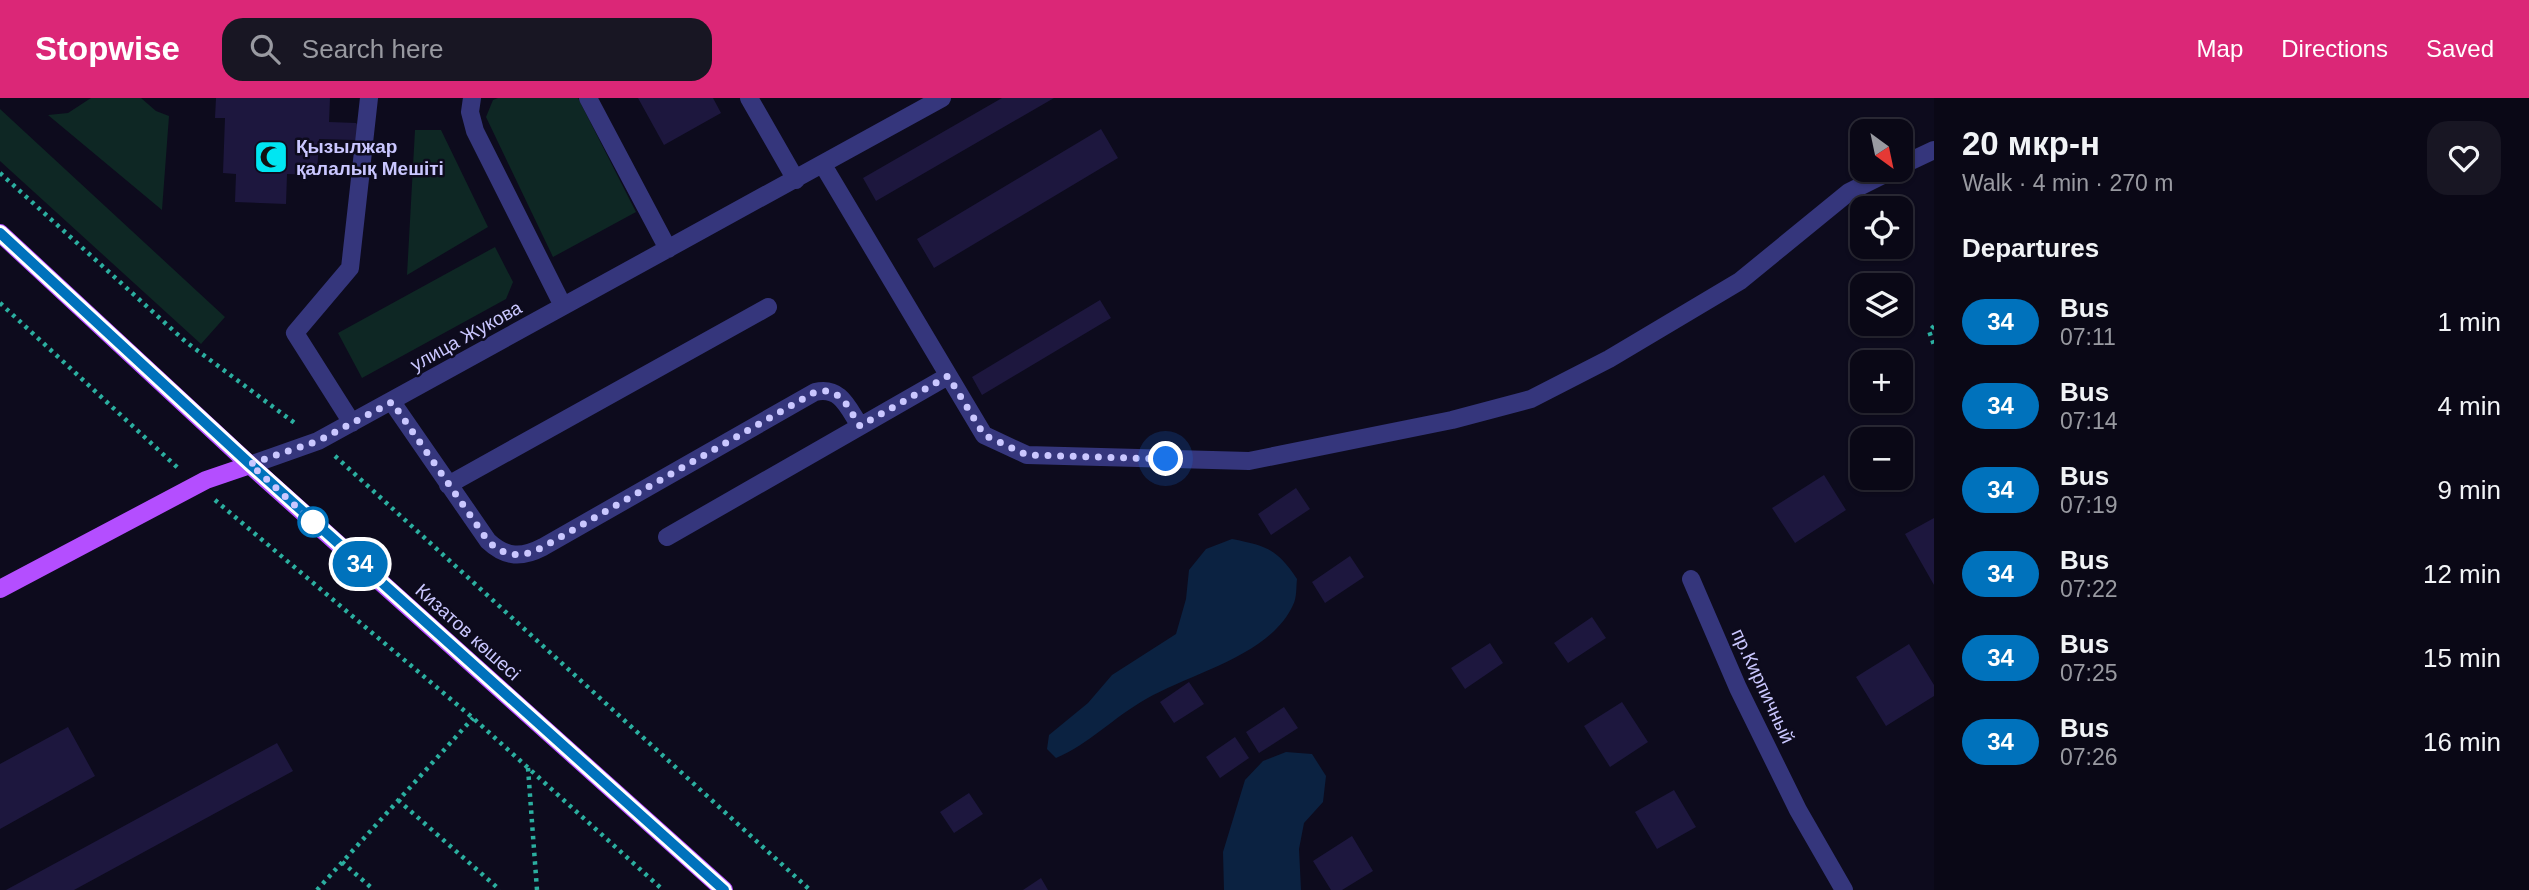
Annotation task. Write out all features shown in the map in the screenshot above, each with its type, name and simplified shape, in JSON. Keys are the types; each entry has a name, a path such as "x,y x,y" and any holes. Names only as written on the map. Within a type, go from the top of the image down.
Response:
{"main road":[{"name":"Кизатов көшесі","path":"0,233 250,464 724,890"},
{"name":"улица Жукова","path":"0,589 196,485 250,464"}],"street":[{"path":"352,423 295,333 350,268 369,98"},
{"path":"472,98 470,112 475,131 563,306"},
{"path":"588,98 668,249"},
{"path":"749,98 796,180"},
{"name":"улица Жукова","path":"250,464 318,441 392,402 942,98"},
{"path":"1913,160 1934,150"},
{"path":"823,165 984,435 1027,455 1249,461 1452,419 1531,399 1609,359 1740,281 1799,236 1849,192 1869,182"},
{"path":"448,485 768,307"},
{"path":"667,537 948,376"},
{"path":"392,402 488,541 508,555 518,556 543,547 815,392 834,392 860,426"},
{"name":"пр.Кирпичный","path":"1691,579 1738,688 1798,810 1844,890"}],"path":[{"path":"0,173 186,342 318,441 810,890"},
{"path":"0,303 196,485 473,718 663,890"},
{"path":"1934,326 1929,331 1934,345"},
{"path":"317,890 473,718"},
{"path":"528,767 537,890"},
{"path":"398,800 500,890"},
{"path":"342,862 374,890"}],"green space":[{"path":"91,98 141,98 156,111 169,116 162,210 48,115 68,113"},
{"path":"578,98 636,212 553,257 486,117 493,100"},
{"path":"0,109 225,317 201,344 0,161"},
{"path":"415,130 441,130 488,227 407,275"},
{"path":"495,247 513,282 506,299 362,378 338,333"}],"water":[{"path":"1232,539 1270,550 1297,579 1294,602 1282,623 1267,638 1248,650 1146,699 1056,758 1047,749 1049,735 1088,703 1112,675 1176,634 1186,599 1189,570 1206,549"},
{"path":"1286,752 1312,754 1326,776 1323,802 1304,823 1299,849 1301,890 1224,890 1223,852 1245,780 1263,761"}],"building":[{"name":"Қызылжар қалалық Мешіті","path":"216,98 330,98 329,122 356,123 359,127 358,138 319,139 317,175 287,174 286,204 235,202 236,174 223,173 225,118 215,118"},
{"path":"638,98 713,98 721,113 664,145"},
{"path":"1002,98 1054,98 876,201 863,178"},
{"path":"1101,129 1118,158 934,268 917,239"},
{"path":"1100,300 1111,318 982,395 972,377"},
{"path":"1824,475 1846,510 1795,543 1772,508"},
{"path":"1296,488 1310,509 1271,535 1258,514"},
{"path":"1934,518 1934,585 1905,534"},
{"path":"1350,556 1364,577 1325,603 1312,582"},
{"path":"1592,617 1606,638 1568,663 1554,643"},
{"path":"1490,643 1503,663 1465,689 1451,668"},
{"path":"1909,644 1934,685 1934,696 1886,726 1856,677"},
{"path":"1189,682 1204,704 1174,723 1160,702"},
{"path":"1622,702 1648,742 1610,767 1584,726"},
{"path":"1284,707 1298,728 1259,753 1246,732"},
{"path":"68,727 95,776 0,829 0,764"},
{"path":"1235,737 1249,758 1220,778 1206,757"},
{"path":"277,743 293,771 74,890 6,890"},
{"path":"1674,790 1696,827 1657,849 1635,812"},
{"path":"969,793 983,814 954,833 940,812"},
{"path":"1352,836 1373,871 1342,890 1331,890 1313,861"},
{"path":"1041,878 1048,890 1023,890"}],"bus line":[{"name":"34","path":"0,233 250,464 724,890"}],"place":[{"name":"Қызылжар қалалық Мешіті","path":"271,157"}],"route":[{"path":"313,522 250,464 318,441 392,402 488,541 508,555 518,556 543,547 815,392 825,390 840,397 860,426 948,376 984,435 1027,455 1166,459"}]}
